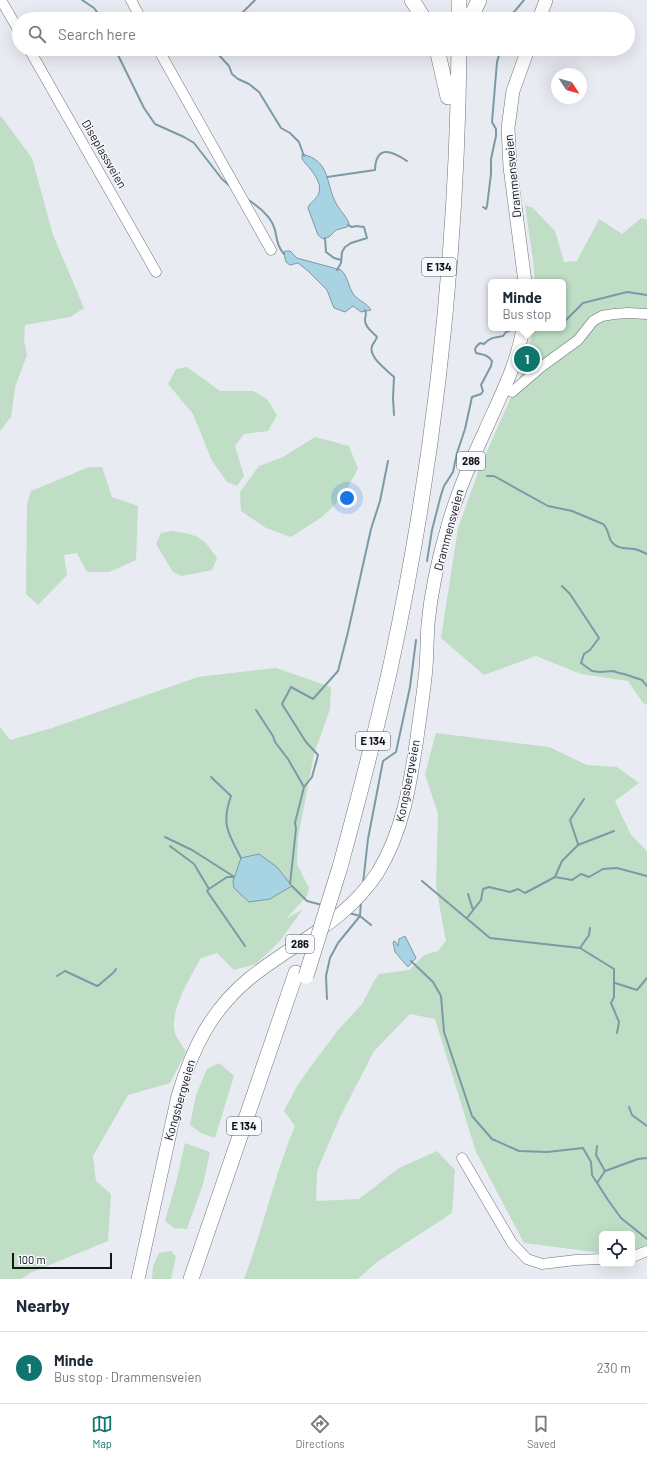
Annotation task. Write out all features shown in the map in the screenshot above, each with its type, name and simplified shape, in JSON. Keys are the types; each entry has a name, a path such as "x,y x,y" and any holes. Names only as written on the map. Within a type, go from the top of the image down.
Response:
{"highway":[{"path":"412,0 420,12"},
{"path":"449,0 449,12"},
{"path":"459,0 459,12"},
{"path":"473,12 479,0"},
{"name":"E 134","path":"438,56 448,97"},
{"name":"E 134","path":"335,865 378,679 413,492 436,314 446,175 448,97 456,56"},
{"name":"E 134","path":"202,1279 301,975 335,865 359,796 388,679 409,573 425,476 439,371 451,249 456,154 457,56"},
{"name":"E 134","path":"191,1279 301,975"}],"main road":[{"path":"542,12 546,0"},
{"name":"Drammensveien","path":"526,56 513,91 508,128 510,166 526,279"},
{"name":"Drammensveien","path":"432,599 446,531 460,488 508,390 522,331"},
{"name":"Kongsbergveien","path":"138,1279 178,1096 186,1069 199,1040 216,1013 250,978 324,928 351,905 377,873 395,839 405,808 414,755 425,680 428,621 432,599"}],"street":[{"path":"1,0 12,19"},
{"path":"131,0 138,12"},
{"name":"Diseplassveien","path":"33,56 156,272"},
{"path":"162,56 271,250"},
{"path":"508,390 578,340 593,321 602,316 628,313 647,314"},
{"path":"462,1158 512,1243 524,1257 530,1261 542,1264 599,1259"},
{"path":"635,1256 647,1251"}],"green space":[{"path":"0,115 32,158 53,235 84,308 70,317 25,325 24,340 27,355 15,387 11,417 0,431"},
{"path":"525,205 533,208 555,231 564,262 577,261 599,219 622,234 641,218 647,220 647,705 643,703 628,681 581,674 536,656 484,675 441,638 458,528 480,467 524,368 533,331 566,331 566,279 535,279"},
{"path":"187,367 220,391 253,391 267,399 277,415 268,431 244,434 235,446 244,476 237,486 227,482 212,461 193,414 168,384 176,369"},
{"path":"315,437 349,446 358,469 341,499 322,517 291,537 266,528 241,511 240,492 259,466 283,457"},
{"path":"89,467 102,467 112,497 138,506 136,560 109,572 87,572 77,553 64,555 67,575 38,605 26,594 27,505 31,491"},
{"path":"172,531 188,534 203,541 217,558 212,570 182,576 173,572 156,544 161,533"},
{"path":"276,668 331,687 330,709 314,754 298,838 297,864 309,888 307,896 286,919 303,909 280,941 256,964 234,970 217,953 201,958 182,994 175,1015 175,1033 186,1052 170,1083 128,1095 93,1156 96,1181 111,1194 108,1241 30,1273 21,1279 0,1279 0,727 10,740 52,728 198,677"},
{"path":"436,733 549,747 587,765 617,767 639,783 615,801 631,835 647,851 647,1257 635,1256 635,1231 599,1231 599,1253 524,1243 476,1152 435,1019 410,1014 374,1051 340,1117 317,1171 316,1201 359,1199 399,1168 437,1151 455,1170 452,1213 377,1262 358,1279 244,1279 281,1164 295,1126 284,1111 297,1086 339,1029 362,1004 379,974 409,970 424,955 438,951 446,941 436,887 438,814 425,774"},
{"path":"219,1063 234,1076 215,1138 201,1133 190,1125 196,1095 207,1069"},
{"path":"185,1143 210,1152 203,1184 187,1229 174,1228 165,1221"},
{"path":"171,1251 176,1257 171,1279 152,1279 153,1266 159,1253"}],"water":[{"path":"302,154 312,157 323,168 333,197 349,223 347,227 336,230 329,237 323,239 318,235 308,208 319,193 319,183 313,172 302,159"},
{"path":"285,251 290,251 297,258 341,270 345,275 354,295 371,310 361,312 353,306 345,312 334,308 327,290 298,263 290,265 286,262 284,254"},
{"path":"259,854 277,867 292,886 270,899 249,902 234,888 233,881 241,858"},
{"path":"405,936 416,958 408,967 395,952 393,942 395,941 398,946 399,939"}],"waterway":[{"path":"82,0 94,8 97,12"},
{"path":"243,12 255,0"},
{"path":"514,12 524,0"},
{"path":"118,56 144,108 155,124 194,143 222,179 231,187"},
{"path":"220,56 229,66 232,74 259,92 281,128 290,133 299,142 304,156"},
{"path":"483,207 486,209 487,206 491,174 491,159 496,136 496,129 492,122 499,56"},
{"path":"327,177 375,170 378,156 386,152 407,161"},
{"path":"247,199 268,216 284,254"},
{"path":"337,270 341,263 342,252 345,247 351,243 367,238 364,227 352,227 348,225"},
{"path":"325,238 326,252 334,258 341,260"},
{"path":"566,320 583,303 627,292 647,295"},
{"path":"365,310 365,323 377,337 372,346 375,359 394,377 394,415"},
{"path":"427,561 432,530 441,495 444,486 453,472 472,397 481,394 483,391 481,385 491,366 492,361 486,356 476,353 476,347 480,343 484,344 491,339 503,336 509,331"},
{"path":"290,884 296,829 295,823 304,787 312,777 318,755 306,742 282,704 291,687 313,699 338,671 371,529 380,501 388,461"},
{"path":"487,476 494,476 548,506 572,511 603,524 614,544 620,547 635,549 647,554"},
{"path":"562,586 570,594 599,638 590,650 584,654 581,663 592,671 613,671 642,680 647,686"},
{"path":"363,883 368,839 383,761 396,752 410,687 416,640"},
{"path":"256,710 273,736 275,742 288,759 304,787"},
{"path":"211,777 231,796 226,821 227,828 241,858"},
{"path":"578,844 570,820 584,799"},
{"path":"555,877 562,861 578,845 614,831"},
{"path":"165,837 192,850 233,876"},
{"path":"170,846 194,864 209,889 227,877 234,877"},
{"path":"467,918 481,900 483,889 489,887 510,892 518,889 525,893 555,877 572,880 581,874 589,877 603,869 617,868 647,876"},
{"path":"422,881 490,938 580,948 614,969 614,997 611,1003 619,1022 617,1033"},
{"path":"292,886 307,901 322,905"},
{"path":"209,889 207,891 245,946"},
{"path":"468,894 473,910"},
{"path":"327,999 326,976 330,958 338,943 360,916 361,901"},
{"path":"349,913 360,916 371,925"},
{"path":"580,948 589,935 590,928"},
{"path":"411,961 433,982 441,996 444,1032 472,1116 492,1139 519,1151 547,1152 583,1148 591,1162 592,1175 608,1200 621,1218 647,1239"},
{"path":"57,976 65,971 97,986 116,969"},
{"path":"615,983 637,990 647,978"},
{"path":"629,1107 632,1115 647,1126"},
{"path":"597,1146 596,1155 605,1171"},
{"path":"597,1183 605,1171 638,1159 647,1158"}],"place":[{"name":"Minde","path":"527,359"}]}
